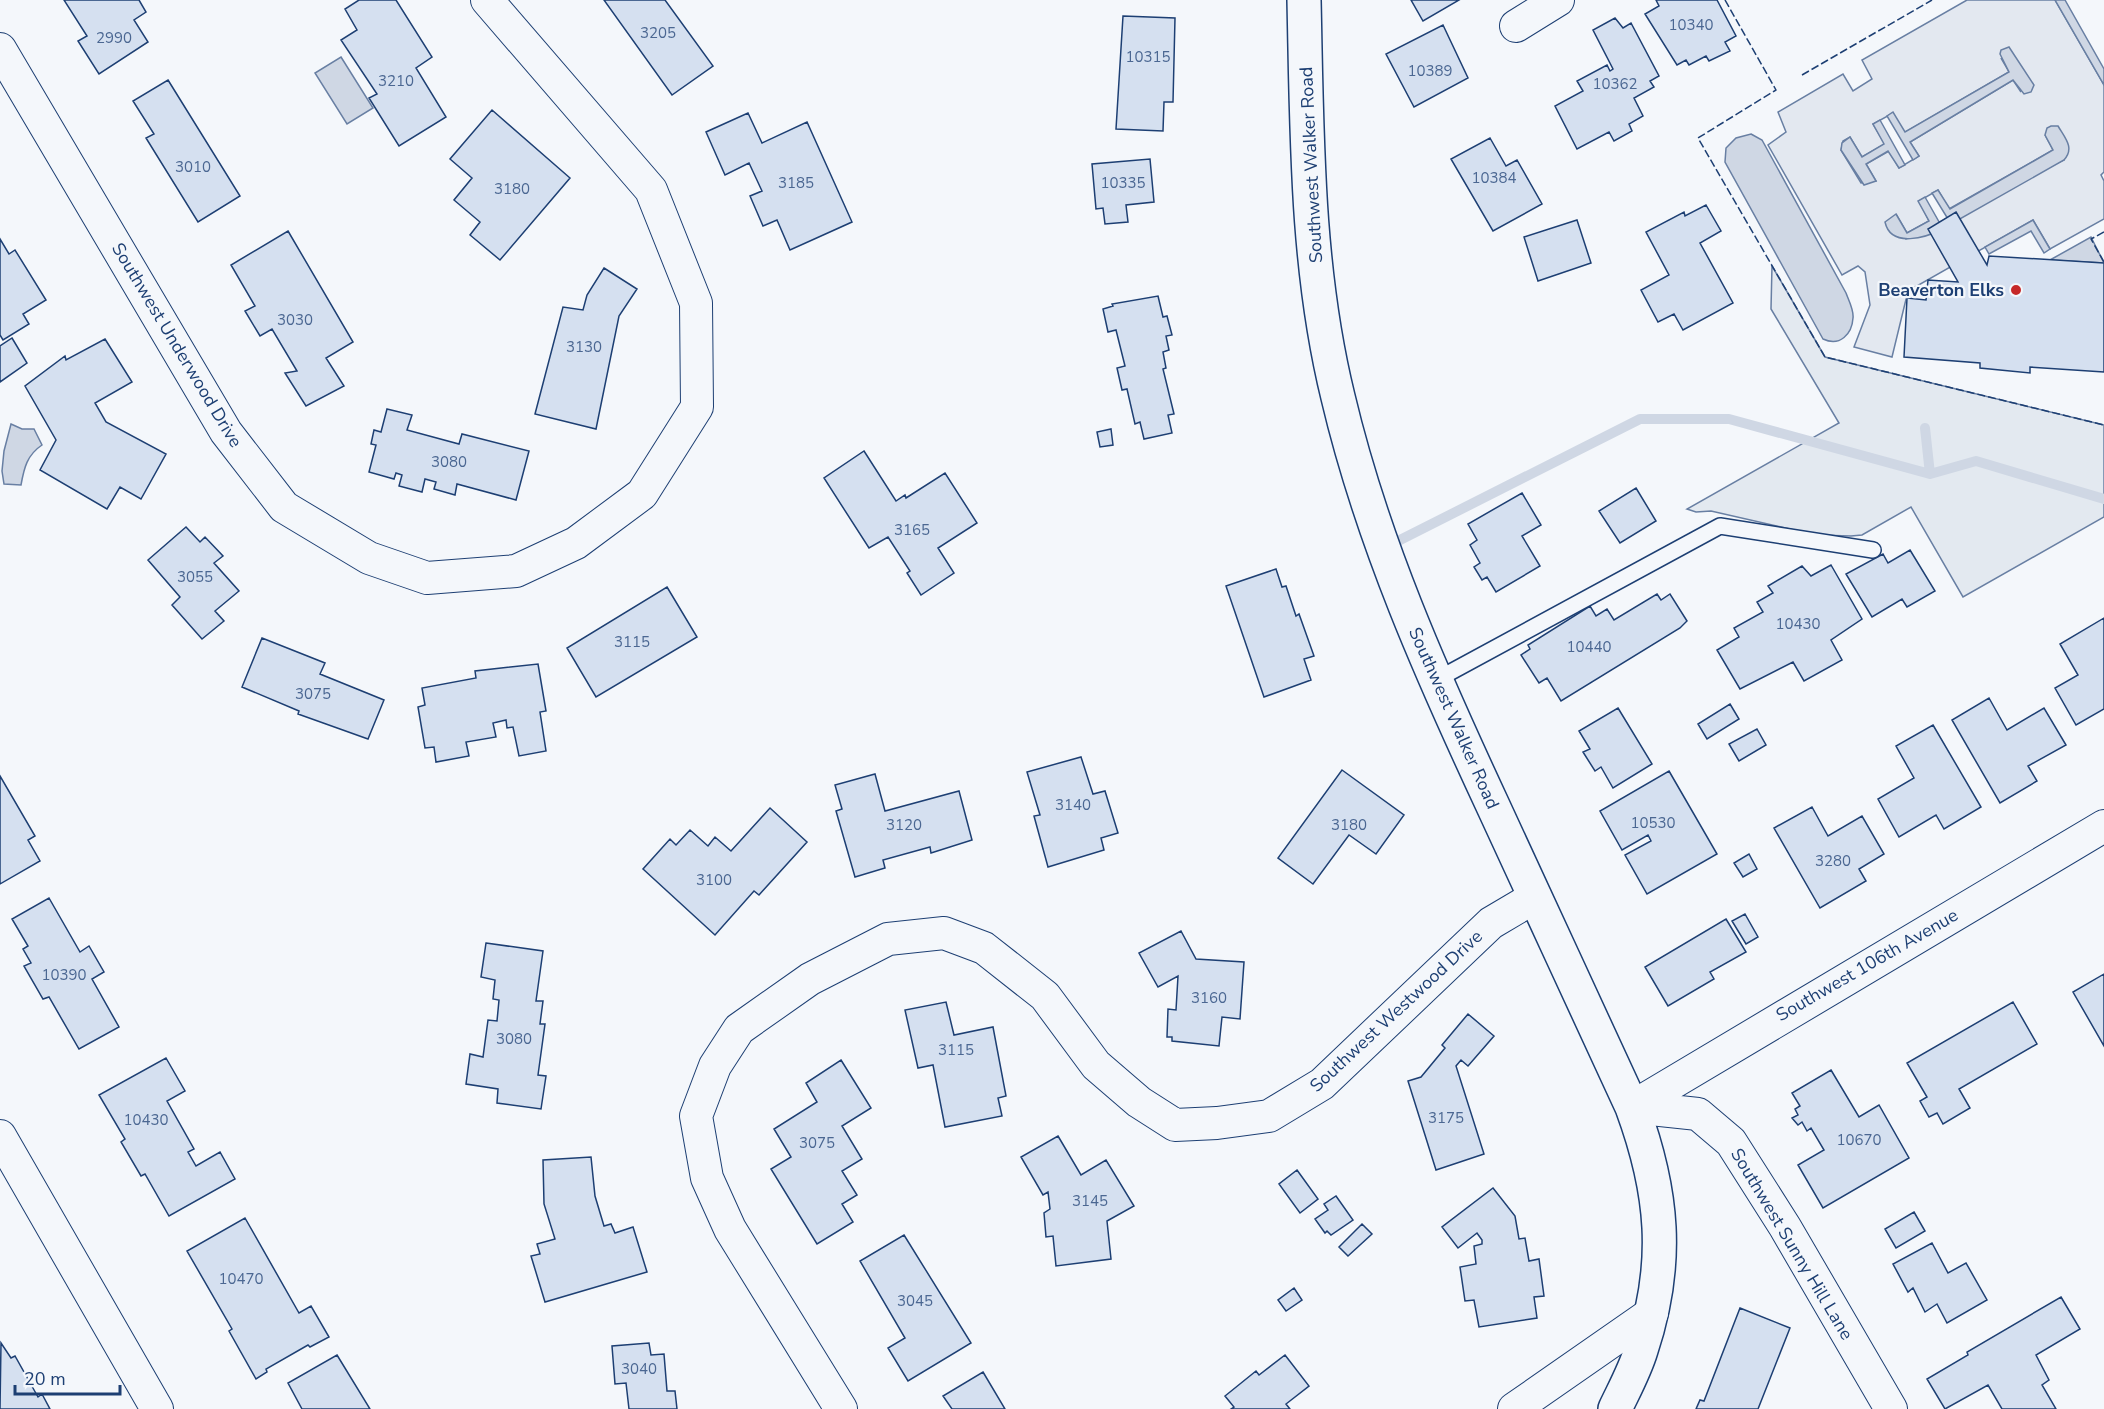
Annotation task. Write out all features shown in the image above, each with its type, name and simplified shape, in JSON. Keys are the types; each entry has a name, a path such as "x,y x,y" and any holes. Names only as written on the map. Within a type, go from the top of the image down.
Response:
{"main road":[{"name":"Southwest Walker Road","path":"1304,0 1308,178 1324,331 1338,397 1366,502 1393,578 1436,680 1632,1107 1651,1163 1659,1202 1658,1271 1652,1312 1641,1351 1615,1409"}],"street":[{"name":"Southwest Underwood Drive","path":"0,50 226,432 284,507 369,558 427,578 516,571 576,543 642,494 697,407 696,303 651,190 487,0"},
{"path":"1516,26 1558,0"},
{"name":"Southwest 106th Avenue","path":"1632,1107 2104,826"},
{"name":"Southwest Westwood Drive","path":"841,1409 730,1229 707,1178 696,1116 715,1066 739,1029 810,979 888,939 944,933 984,948 1045,996 1096,1065 1139,1102 1175,1125 1216,1123 1269,1116 1322,1083 1491,923 1535,897"},
{"name":"Southwest Sunny Hill Lane","path":"1632,1107 1698,1113 1731,1142 1785,1227 1891,1409"},
{"path":"0,1136 157,1409"},
{"path":"1514,1409 1652,1312"}],"lane":[{"path":"1436,680 1720,526 1873,550"}],"shaded area":[{"path":"1967,0 2055,0 2104,85 2104,172 2101,175 2104,181 2104,219 2050,249 2033,220 1908,291 1892,357 1854,347 1870,305 1865,272 1858,266 1842,275 1768,145 1786,132 1778,112 1843,74 1853,91 1872,79 1862,60","holes":["2001,58 2021,92 2013,80 1910,142 1919,156 1899,168 1889,151 1866,164 1876,181 1861,183 1841,150 1843,141 1850,137 1862,157 1885,144 1873,124 1893,113 1904,133 2009,72","2045,135 2064,160 1906,239 1896,214 1907,233 1929,221 1919,201 1938,190 1949,209 2053,150"]},
{"path":"2055,0 2065,0 2104,69 2104,85"},
{"path":"2009,47 2034,85 2031,92 2024,94 2013,80 1910,142 1919,156 1913,160 1887,116 1893,112 1905,132 2009,72 2000,54 2001,50"},
{"path":"341,57 373,108 347,124 315,73"},
{"path":"1880,120 1905,165 1899,168 1888,151 1866,164 1876,181 1864,185 1841,150 1842,143 1850,137 1862,157 1884,144 1873,124"},
{"path":"2058,126 2068,143 2069,151 2064,160 1951,224 1932,193 1938,190 1950,209 2053,150 2045,135 2047,128"},
{"path":"1751,134 1762,140 1846,293 1853,318 1848,334 1840,340 1823,339 1725,162 1726,148 1736,138"},
{"path":"1925,197 1943,229 1910,239 1894,236 1885,222 1896,214 1907,233 1929,221 1918,201"},
{"path":"2033,220 2050,249 2044,253 2031,231 1989,254 1985,247"},
{"path":"2091,237 2104,263 2050,260"},
{"path":"1772,266 1825,357 2104,425 2104,517 1963,597 1911,507 1862,535 1851,536 1816,535 1711,511 1696,512 1687,509 1839,423 1771,309"},
{"path":"11,424 22,429 34,429 42,445 27,462 21,485 4,484 2,471 4,451"}],"building":[{"path":"64,0 139,0 146,12 134,20 148,42 99,74 78,41 87,36"},
{"path":"359,0 396,0 432,57 416,68 446,117 399,146 369,98 377,94 341,40 357,30 345,9"},
{"path":"604,0 665,0 713,66 672,95"},
{"path":"1411,0 1459,0 1423,21"},
{"path":"1656,0 1717,0 1736,36 1725,42 1730,51 1709,61 1706,56 1689,65 1686,60 1677,65 1645,14 1659,6"},
{"path":"1123,16 1175,18 1173,102 1164,102 1163,131 1116,129"},
{"path":"1615,18 1623,28 1631,23 1659,76 1650,81 1654,87 1634,98 1643,116 1629,124 1632,131 1614,141 1609,132 1577,149 1555,106 1583,91 1577,81 1607,65 1610,71 1613,69 1593,30"},
{"path":"1443,25 1468,78 1414,107 1386,54"},
{"path":"168,80 240,196 198,222 146,138 154,134 133,101"},
{"path":"492,110 570,178 500,260 470,235 480,222 454,200 472,178 450,159"},
{"path":"748,113 762,143 807,122 852,222 790,250 777,220 763,226 750,196 762,191 749,163 725,175 706,132"},
{"path":"1490,138 1506,166 1517,160 1542,204 1493,231 1451,159"},
{"path":"1150,159 1154,202 1126,205 1128,222 1105,224 1103,208 1096,209 1092,164"},
{"path":"1706,205 1721,231 1700,243 1733,303 1683,330 1674,314 1658,322 1641,290 1669,275 1646,232 1684,212 1685,216"},
{"name":"Beaverton Elks","path":"1956,212 1987,265 1989,256 2104,263 2104,372 2030,367 2030,373 1980,368 1980,363 1904,357 1907,298 1926,300 1928,280 1958,282 1928,229"},
{"path":"1577,220 1591,263 1538,281 1524,237"},
{"path":"288,231 353,342 326,358 344,386 306,406 285,373 297,371 272,329 260,336 245,311 255,306 231,265"},
{"path":"0,239 9,254 15,250 46,300 23,314 29,324 3,340 0,335"},
{"path":"604,268 637,289 619,316 596,429 535,414 563,307 583,310 587,295"},
{"path":"1158,296 1163,317 1167,316 1172,335 1166,336 1169,350 1163,352 1166,368 1163,369 1174,414 1168,415 1172,433 1144,439 1140,422 1135,424 1127,389 1122,390 1117,368 1125,366 1116,330 1108,332 1103,309 1113,306 1112,304"},
{"path":"12,338 27,363 0,382 0,346"},
{"path":"105,339 132,382 95,403 106,422 166,454 141,499 120,487 107,509 40,470 56,440 25,386 65,356 66,360"},
{"path":"387,409 412,415 407,430 459,444 462,434 529,451 516,500 457,484 455,495 434,489 436,482 425,479 422,492 399,486 402,475 396,473 394,479 369,472 376,445 371,444 374,430 381,432"},
{"path":"1111,429 1113,445 1100,447 1097,432"},
{"path":"864,451 896,501 905,495 906,498 945,473 977,523 938,548 954,573 921,595 907,573 910,571 888,537 869,548 824,478"},
{"path":"1636,488 1656,521 1620,543 1599,511"},
{"path":"1522,493 1541,525 1522,536 1540,566 1496,592 1487,577 1482,580 1474,567 1480,563 1470,545 1477,540 1468,524"},
{"path":"186,527 200,542 205,537 223,556 214,563 239,591 215,611 224,621 202,639 172,605 180,597 148,560"},
{"path":"1910,550 1935,591 1907,607 1902,599 1872,617 1846,574 1883,554 1888,563"},
{"path":"1831,565 1862,619 1831,640 1842,660 1804,681 1793,662 1740,689 1717,650 1739,637 1734,628 1763,612 1757,602 1773,593 1768,586 1802,566 1811,576"},
{"path":"1276,569 1282,587 1286,586 1296,616 1299,614 1314,656 1304,659 1311,680 1264,697 1226,586"},
{"path":"667,587 697,637 596,697 567,648"},
{"path":"1657,594 1661,600 1670,594 1687,621 1680,628 1561,701 1547,678 1539,683 1521,655 1530,649 1528,645 1590,606 1596,616 1607,609 1614,620"},
{"path":"2104,618 2104,709 2076,725 2055,688 2078,675 2060,644"},
{"path":"262,638 325,663 320,674 384,700 368,739 298,714 299,711 242,687"},
{"path":"538,664 546,711 540,712 546,751 519,756 513,727 507,728 506,720 493,723 496,737 466,742 469,756 436,762 434,747 425,748 418,707 425,705 422,688 476,678 475,671"},
{"path":"1989,698 2007,730 2044,708 2066,745 2028,766 2037,781 2000,803 1952,720"},
{"path":"1730,704 1739,719 1707,739 1698,724"},
{"path":"1618,708 1652,764 1613,788 1601,767 1595,771 1583,752 1590,749 1579,731"},
{"path":"1933,725 1981,807 1944,829 1936,815 1899,837 1878,799 1914,778 1896,746"},
{"path":"1757,729 1766,745 1739,761 1729,744"},
{"path":"1081,757 1093,794 1105,791 1118,833 1101,838 1104,850 1048,867 1034,816 1040,815 1027,772"},
{"path":"1342,770 1404,815 1376,854 1349,835 1313,884 1278,858"},
{"path":"1669,771 1717,854 1647,894 1625,855 1651,841 1648,835 1622,850 1600,811"},
{"path":"875,774 885,811 959,791 972,840 931,853 930,847 883,860 885,868 855,877 836,811 842,809 835,785"},
{"path":"0,776 35,836 28,840 40,861 0,884"},
{"path":"1812,807 1828,836 1862,816 1884,854 1859,869 1866,881 1820,908 1774,828"},
{"path":"770,808 807,842 759,895 754,891 715,935 643,869 670,839 676,845 690,830 708,846 715,837 731,851"},
{"path":"1749,854 1757,869 1743,877 1734,863"},
{"path":"49,898 80,952 89,946 104,972 92,979 119,1027 79,1049 49,997 43,999 24,966 31,963 23,949 28,946 12,919"},
{"path":"1745,914 1758,937 1746,944 1732,921"},
{"path":"1726,919 1746,952 1710,972 1714,979 1668,1006 1645,967"},
{"path":"1181,931 1196,959 1244,962 1240,1019 1222,1017 1219,1046 1172,1041 1172,1037 1167,1037 1168,1009 1176,1010 1178,976 1158,987 1139,953"},
{"path":"486,943 543,951 536,1001 543,1001 540,1024 545,1024 538,1075 546,1076 541,1109 497,1103 498,1089 466,1084 470,1054 483,1057 488,1020 497,1021 499,1000 493,999 495,980 481,977"},
{"path":"2104,974 2104,1046 2073,992"},
{"path":"946,1002 954,1035 993,1027 1006,1096 998,1098 1002,1116 945,1127 933,1065 918,1068 905,1010"},
{"path":"2013,1002 2037,1044 1959,1089 1970,1108 1943,1124 1937,1113 1929,1117 1920,1101 1927,1097 1907,1063"},
{"path":"1468,1014 1494,1036 1468,1066 1461,1060 1456,1066 1484,1154 1436,1170 1408,1081 1421,1077 1445,1048 1442,1045"},
{"path":"166,1058 185,1091 167,1101 194,1149 188,1152 196,1166 220,1152 235,1179 169,1216 145,1174 141,1176 121,1142 125,1139 99,1095"},
{"path":"841,1060 871,1108 842,1126 862,1159 842,1171 857,1195 842,1204 853,1222 817,1244 771,1169 791,1157 774,1129 817,1102 806,1083"},
{"path":"1831,1070 1859,1117 1879,1105 1909,1158 1823,1208 1798,1165 1824,1150 1811,1128 1807,1131 1802,1122 1798,1125 1792,1118 1798,1115 1795,1109 1800,1106 1792,1093"},
{"path":"1058,1136 1081,1175 1106,1160 1134,1206 1107,1221 1111,1259 1056,1266 1053,1236 1046,1237 1044,1213 1050,1209 1048,1192 1043,1195 1021,1157"},
{"path":"591,1157 595,1196 604,1226 611,1224 615,1233 633,1227 647,1272 545,1302 531,1256 540,1254 537,1244 555,1239 544,1204 543,1160"},
{"path":"1297,1170 1318,1199 1300,1213 1279,1184"},
{"path":"1493,1188 1515,1216 1519,1239 1525,1238 1529,1261 1539,1259 1544,1296 1534,1297 1537,1318 1479,1327 1474,1300 1465,1301 1460,1267 1476,1264 1474,1246 1482,1244 1482,1240 1477,1233 1458,1248 1442,1227"},
{"path":"1336,1196 1353,1220 1331,1235 1327,1231 1325,1233 1315,1219 1328,1210 1324,1204"},
{"path":"1914,1212 1925,1231 1896,1248 1885,1229"},
{"path":"245,1218 299,1313 311,1306 329,1337 310,1347 308,1345 266,1369 267,1372 256,1379 229,1331 232,1329 187,1251"},
{"path":"1362,1224 1372,1234 1348,1256 1339,1247"},
{"path":"904,1235 971,1343 908,1381 888,1348 905,1338 860,1261"},
{"path":"1932,1243 1948,1273 1966,1263 1987,1300 1947,1323 1937,1304 1925,1312 1913,1288 1908,1292 1893,1264"},
{"path":"1294,1288 1302,1300 1286,1311 1278,1300"},
{"path":"2061,1297 2080,1329 2036,1355 2049,1380 2042,1385 2056,1409 2002,1409 1988,1385 1945,1409 1927,1379 1968,1355 1967,1352"},
{"path":"1740,1308 1790,1328 1758,1409 1696,1409 1700,1400 1704,1401"},
{"path":"1,1343 11,1358 15,1356 38,1397 42,1394 50,1409 0,1409"},
{"path":"649,1343 651,1355 664,1354 667,1391 675,1391 677,1409 629,1409 626,1383 615,1384 612,1346"},
{"path":"337,1355 370,1409 302,1409 288,1383"},
{"path":"1285,1355 1309,1386 1286,1404 1290,1409 1231,1409 1234,1407 1225,1396 1256,1371 1259,1375"},
{"path":"983,1372 1005,1409 952,1409 943,1396"}],"waterway":[{"path":"1396,542 1640,419 1729,419 1930,474 1976,461 2104,499"},
{"path":"1925,428 1930,474"}],"fence":[{"path":"1725,0 1776,90 1698,138 1825,357 2104,425"},
{"path":"1802,75 1932,0"},
{"path":"2104,232 2091,239 2104,262"}],"place":[{"name":"Beaverton Elks","path":"2016,290"}]}
